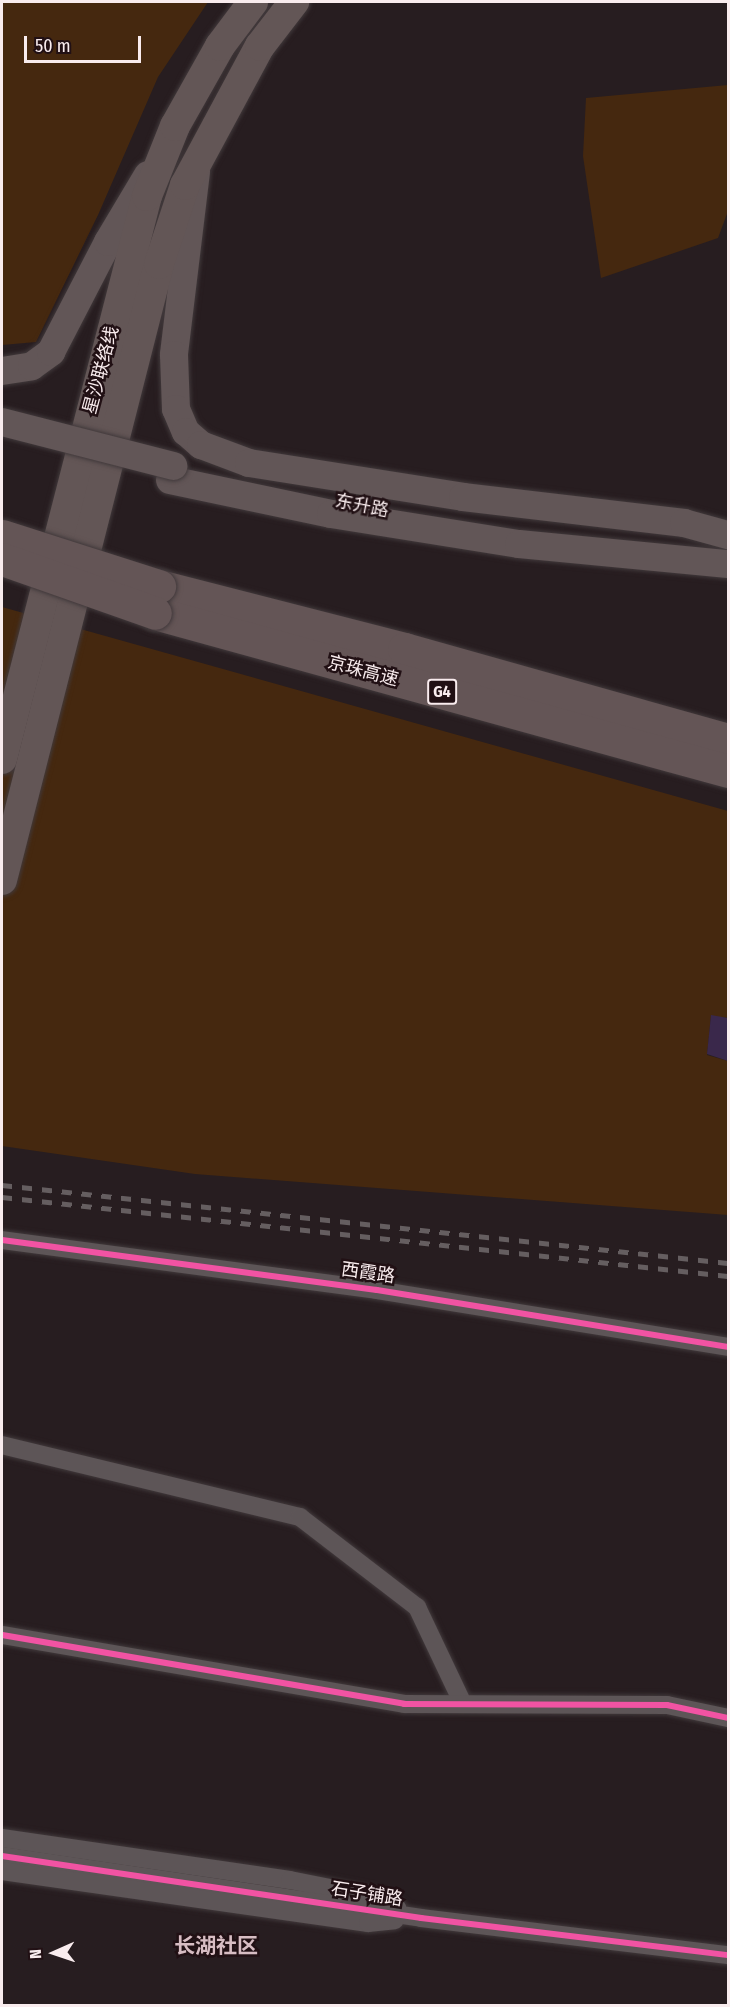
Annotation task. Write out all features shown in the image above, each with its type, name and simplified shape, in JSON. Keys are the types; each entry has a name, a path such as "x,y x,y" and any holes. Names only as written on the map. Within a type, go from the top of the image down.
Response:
{"highway":[{"name":"星沙联络线","path":"2,759 69,486 147,196 171,137 220,46 254,2"},
{"path":"2,880 159,264 185,185 260,46 294,2"},
{"name":"京珠高速","path":"2,536 157,600 404,649 729,740"},
{"name":"京珠高速","path":"2,559 157,600 729,771"},
{"path":"404,649 729,722"}],"main road":[{"path":"2,371 32,366 51,352 108,242 171,137"},
{"path":"196,162 174,355 176,409 186,432 201,445 249,463 463,497 684,523 729,536"},
{"name":"东升路","path":"2,422 171,473 331,514 519,544 729,564"},
{"name":"东升路","path":"2,437 171,473 518,535 729,551"}],"street":[{"name":"西霞路","path":"2,1240 377,1290 729,1347"},
{"path":"2,1445 300,1517 417,1607 463,1704"},
{"path":"2,1635 404,1704 667,1705 729,1718"},
{"name":"石子铺路","path":"2,1838 347,1891 370,1896 421,1918"},
{"name":"石子铺路","path":"2,1856 421,1918 729,1955"},
{"name":"石子铺路","path":"2,1871 368,1923 421,1918"}],"shaded area":[{"path":"2,2 208,2 158,77 98,215 36,342 2,345"},
{"path":"728,85 728,211 718,238 601,278 583,156 586,98"},
{"path":"2,607 728,811 728,1018 711,1016 707,1055 728,1061 728,1215 195,1174 2,1146"},
{"path":"711,1015 728,1018 728,1061 707,1054"}],"railway":[{"path":"2,1185 728,1263"},
{"path":"2,1197 728,1276"}],"cycle path":[{"path":"2,1240 377,1290 728,1347"},
{"path":"2,1635 404,1704 667,1705 728,1718"},
{"path":"2,1856 421,1918 728,1955"}],"district":[{"name":"长湖社区","path":"216,1946"}]}
